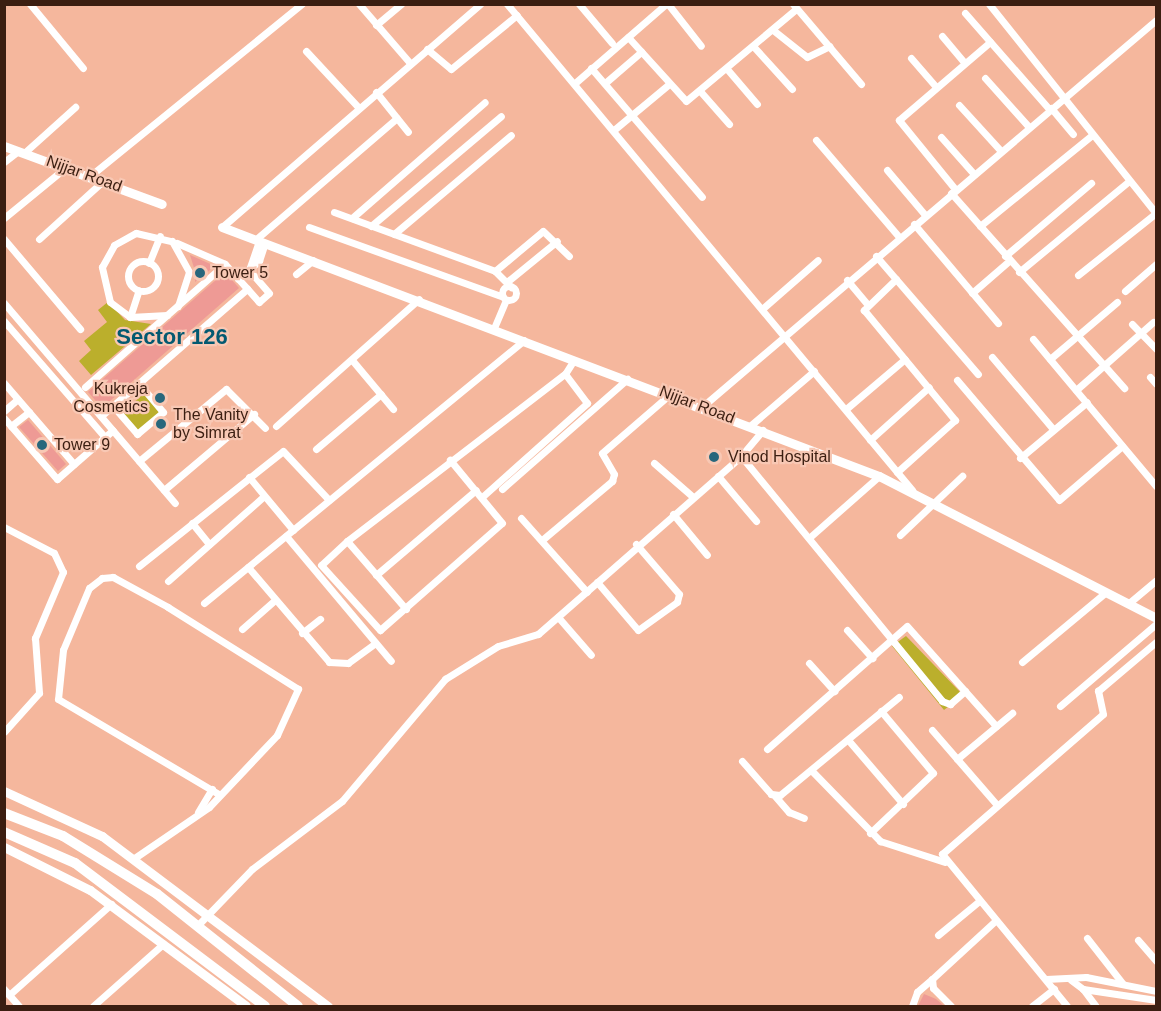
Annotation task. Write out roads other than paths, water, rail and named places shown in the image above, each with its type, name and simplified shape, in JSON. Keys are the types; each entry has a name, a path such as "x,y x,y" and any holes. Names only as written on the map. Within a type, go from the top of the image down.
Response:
{"main road":[{"path":"4,813 63,836 197,926 298,1006"},
{"path":"4,832 75,863 265,1006"}],"street":[{"path":"30,4 83,68"},
{"path":"90,176 302,4"},
{"path":"359,4 410,63"},
{"path":"376,25 401,4"},
{"path":"222,227 358,107 480,4"},
{"path":"579,4 612,42"},
{"path":"575,83 667,4 701,46"},
{"path":"989,4 1156,213 1078,275"},
{"path":"512,6 517,15 615,129 912,490"},
{"path":"628,37 686,101 773,30 794,7 861,84"},
{"path":"965,13 1073,134"},
{"path":"427,49 452,69 517,15"},
{"path":"703,406 847,280 1156,20"},
{"path":"773,30 807,57 830,46"},
{"path":"942,36 965,63"},
{"path":"990,42 902,115 899,124 1007,259 1124,388"},
{"path":"753,46 792,89"},
{"path":"306,51 358,107"},
{"path":"605,83 640,52"},
{"path":"911,58 936,87"},
{"path":"591,68 702,197"},
{"path":"727,69 757,104"},
{"path":"985,78 1029,127"},
{"path":"615,129 669,84"},
{"path":"700,91 729,124"},
{"path":"376,92 408,132"},
{"path":"352,218 485,102"},
{"path":"959,105 1001,151"},
{"path":"4,162 21,152 75,107"},
{"path":"371,226 501,116"},
{"path":"238,279 261,257 260,241 396,118"},
{"path":"394,234 511,135"},
{"path":"980,226 1092,135"},
{"path":"941,137 974,174"},
{"path":"816,140 899,237"},
{"name":"Nijjar Road","path":"4,146 104,180 162,204"},
{"path":"4,218 66,167"},
{"path":"887,170 925,214"},
{"path":"39,239 104,180"},
{"path":"1019,272 1130,181"},
{"path":"972,292 1091,183"},
{"path":"309,227 505,298 516,296 510,284 495,271 334,212"},
{"path":"914,224 998,323"},
{"name":"Nijjar Road","path":"222,227 420,299 573,361 703,406 879,476 937,501 1156,618"},
{"path":"495,271 540,232 557,241 570,256"},
{"path":"167,315 130,317 110,302 102,267 124,237 160,236 225,264 259,302 269,293 249,270"},
{"path":"149,263 130,269 131,284 139,290 148,290 158,281 149,263 160,236"},
{"path":"4,239 80,329"},
{"path":"171,241 189,272 178,306"},
{"path":"494,328 505,298 503,290 557,241"},
{"path":"876,256 978,374"},
{"path":"296,274 313,260"},
{"path":"762,309 818,260"},
{"path":"85,387 225,264"},
{"path":"1125,291 1156,264"},
{"path":"896,279 866,303 864,310 929,387 955,423 897,472"},
{"path":"847,280 866,303"},
{"path":"101,416 247,289"},
{"path":"130,317 139,290"},
{"path":"276,426 420,299"},
{"path":"1050,359 1117,302"},
{"path":"5,303 175,502"},
{"path":"4,321 105,438"},
{"path":"1076,390 1153,322"},
{"path":"1132,324 1156,350"},
{"path":"1033,339 1156,486"},
{"path":"204,603 524,340"},
{"path":"992,357 1053,429"},
{"path":"846,409 905,359"},
{"path":"352,360 393,409"},
{"path":"450,460 502,519 500,527 405,609 375,630 321,565 450,460 564,374 573,361"},
{"path":"751,425 814,371"},
{"path":"482,496 587,403 564,374"},
{"path":"1150,377 1156,384"},
{"path":"501,489 627,379"},
{"path":"957,380 1020,458 1059,500 1122,446"},
{"path":"4,383 74,464"},
{"path":"113,406 137,434 163,412 139,383"},
{"path":"870,440 929,387"},
{"path":"140,461 226,389 254,414 265,428"},
{"path":"316,449 381,394"},
{"path":"542,540 612,481 615,474 602,453 670,394"},
{"path":"4,411 18,399"},
{"path":"1020,458 1087,402"},
{"path":"11,426 29,412"},
{"path":"164,490 254,414"},
{"path":"4,418 57,479 113,430"},
{"path":"197,926 206,914 252,869 342,801 445,679 498,646 529,639 558,617 636,544 741,456 763,430"},
{"path":"139,566 285,450 329,500"},
{"path":"741,456 946,704 965,691"},
{"path":"654,463 693,497"},
{"path":"718,476 756,521"},
{"path":"810,537 879,476"},
{"path":"900,535 962,476"},
{"path":"249,477 293,530"},
{"path":"376,574 476,490"},
{"path":"168,581 264,496"},
{"path":"673,514 707,555"},
{"path":"521,518 587,592"},
{"path":"192,523 209,544"},
{"path":"4,527 54,553 63,572 35,638 39,693 4,732"},
{"path":"286,536 391,661"},
{"path":"347,542 405,609"},
{"path":"597,582 638,630 674,605 679,594 636,544"},
{"path":"248,567 302,633 335,664 348,663 376,643"},
{"path":"133,859 198,812 209,807 214,791 277,735 298,689 168,607 112,577 102,578 89,588 63,650 58,699 214,791"},
{"path":"1130,603 1156,580"},
{"path":"1022,663 1106,592"},
{"path":"242,629 275,600"},
{"path":"558,617 591,655"},
{"path":"302,633 320,619"},
{"path":"1060,706 1156,624"},
{"path":"767,749 907,627 996,726"},
{"path":"847,630 872,658"},
{"path":"1068,1006 945,862 943,849 1103,714 1098,691 1156,642"},
{"path":"809,663 834,692"},
{"path":"774,795 812,771 899,697"},
{"path":"870,833 933,773 881,711"},
{"path":"957,759 1012,713"},
{"path":"932,730 996,804"},
{"path":"849,741 903,804"},
{"path":"742,761 789,812 804,818"},
{"path":"812,771 870,833 888,845 945,862"},
{"path":"4,791 38,802 133,859 328,1006"},
{"path":"4,847 111,904 246,1006"},
{"path":"938,935 978,902"},
{"path":"19,1006 7,992 111,904"},
{"path":"912,1006 932,979 996,921"},
{"path":"1087,938 1123,984"},
{"path":"1137,939 1156,961"},
{"path":"93,1006 163,944"},
{"path":"932,979 933,988 951,1006"},
{"path":"1046,979 1123,984 1153,991"},
{"path":"1071,980 1083,989 1096,1006"},
{"path":"1143,998 1153,991 1156,985"},
{"path":"1032,1006 1054,989"},
{"path":"1083,989 1156,1000"}],"place":[{"name":"Tower 5","path":"200,273"},
{"name":"Kukreja Cosmetics","path":"160,398"},
{"name":"The Vanity by Simrat","path":"161,424"},
{"name":"Tower 9","path":"42,445"},
{"name":"Vinod Hospital","path":"714,457"}],"district":[{"name":"Sector 126","path":"172,337"}]}
